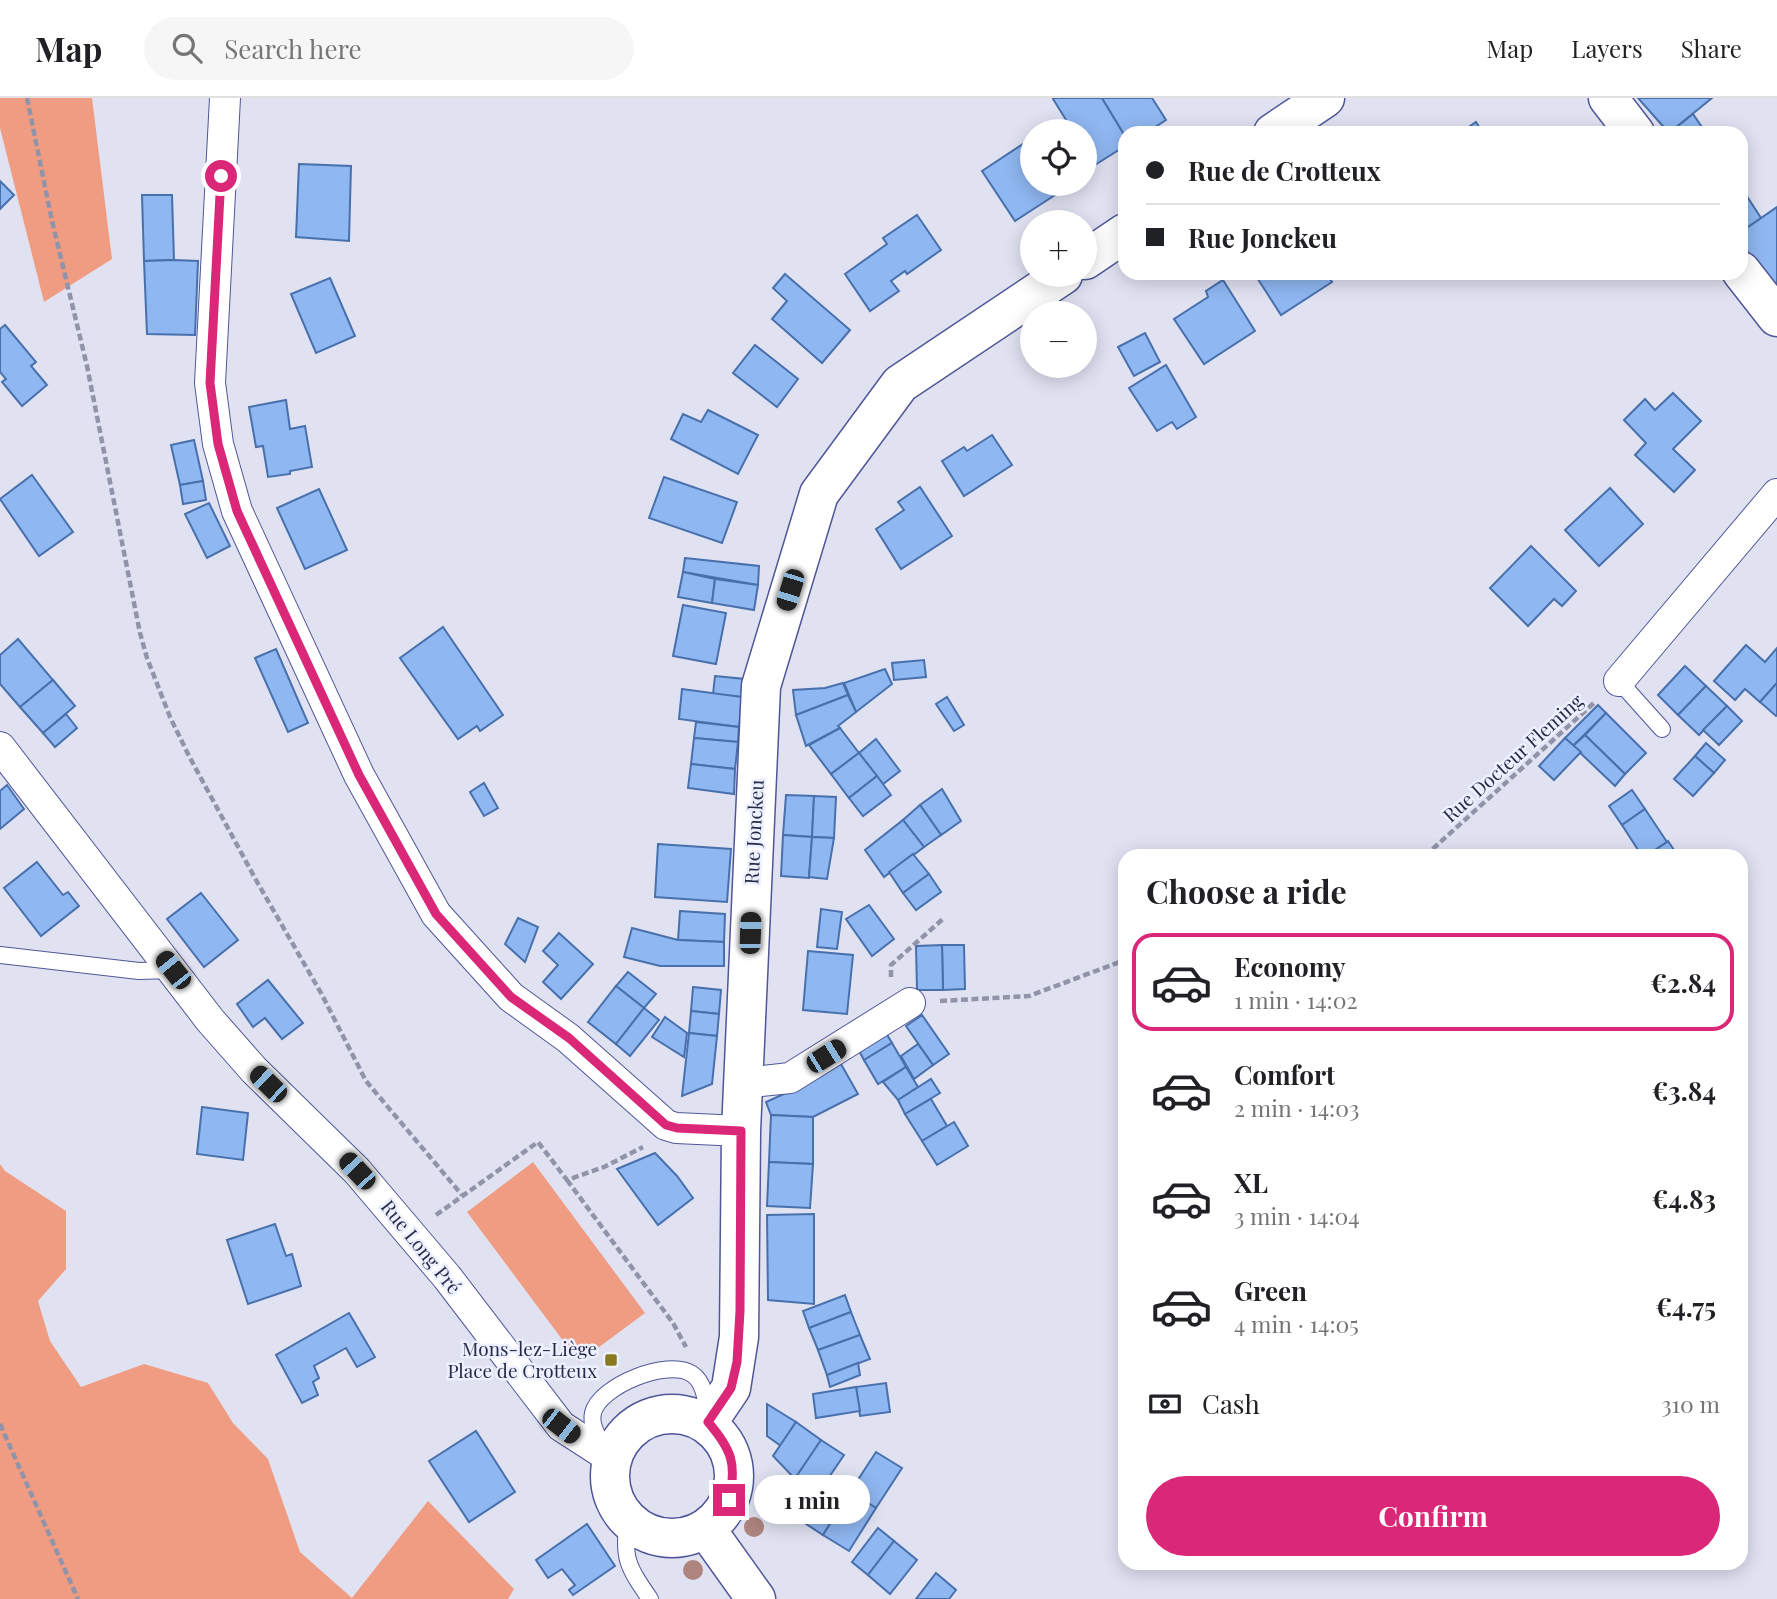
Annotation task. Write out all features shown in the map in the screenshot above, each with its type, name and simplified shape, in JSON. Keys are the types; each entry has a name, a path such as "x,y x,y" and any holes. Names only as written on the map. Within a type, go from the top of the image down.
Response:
{"street":[{"path":"225,98 210,383 218,444 237,511 359,775 436,914 511,997 569,1038 666,1125 677,1128 741,1131"},
{"path":"1283,126 1325,98"},
{"path":"1608,98 1630,126"},
{"path":"1097,252 1118,238"},
{"path":"1748,280 1777,317"},
{"name":"Rue Jonckeu","path":"708,1422 731,1388 737,1362 740,1311 741,1131 761,686 819,494 900,384 1045,287"},
{"path":"1619,681 1777,494"},
{"name":"Rue Long Pré","path":"0,747 210,1020 254,1070 333,1144 411,1234 561,1426 612,1459"},
{"path":"743,1083 790,1078 901,1009"},
{"path":"668,1414 685,1415 708,1422 723,1440 734,1476 729,1500 720,1517 706,1529 684,1536 669,1537 656,1535 628,1519 617,1504 609,1471 612,1459 626,1435 651,1418 668,1414"},
{"path":"706,1529 755,1599"}],"lane":[{"path":"1619,681 1662,729"},
{"path":"0,955 139,971 173,970"},
{"path":"612,1459 600,1441 592,1415 602,1398 650,1371 681,1369 693,1374 701,1384 706,1400 708,1422"},
{"path":"628,1519 624,1544 627,1562 650,1599"}],"path":[{"path":"27,98 52,221 85,357 147,659 170,717 366,1081 462,1195"},
{"name":"Rue Docteur Fleming","path":"1433,849 1619,681"},
{"path":"944,918 891,965 901,1009 1029,996 1118,963"},
{"path":"567,1180 604,1167 650,1144 666,1125"},
{"path":"411,1234 538,1142 673,1323 686,1345 693,1374"},
{"path":"0,1424 78,1599"}],"shaded area":[{"path":"0,98 92,98 112,259 44,302 0,128"},
{"path":"533,1162 645,1313 579,1362 467,1212"},
{"path":"0,1164 5,1171 66,1211 66,1269 38,1301 50,1341 81,1387 144,1364 208,1383 233,1423 268,1459 300,1552 352,1598 428,1501 514,1589 508,1599 0,1599"}],"building":[{"path":"1102,98 1119,126 1118,150 1097,164 1097,119 1066,119 1053,99"},
{"path":"1102,98 1152,98 1166,120 1157,126 1119,126"},
{"path":"1638,98 1712,98 1678,126 1663,126"},
{"path":"1693,114 1701,126 1678,126"},
{"path":"1020,146 1020,196 1054,196 1032,210 1020,210 1020,218 1015,221 982,171"},
{"path":"299,164 351,166 349,241 296,237"},
{"path":"0,181 14,195 0,209"},
{"path":"142,195 172,195 174,260 144,261"},
{"path":"1748,198 1761,218 1748,227"},
{"path":"1777,207 1777,293 1748,252 1748,227"},
{"path":"917,215 941,250 907,274 905,271 891,281 899,291 870,311 845,274 887,244 883,238"},
{"path":"144,261 198,261 195,335 147,334"},
{"path":"785,274 850,330 822,363 772,319 787,301 773,288"},
{"path":"330,278 355,336 316,353 291,294"},
{"path":"1223,280 1255,331 1204,364 1174,319 1208,297 1206,291"},
{"path":"1258,280 1331,280 1332,282 1281,315"},
{"path":"5,325 36,362 31,366 47,385 22,406 2,382 6,379 0,372 0,329"},
{"path":"1145,333 1160,362 1134,376 1118,347"},
{"path":"755,345 798,379 777,407 733,373"},
{"path":"1166,365 1196,417 1177,429 1172,422 1157,431 1129,388"},
{"path":"1673,393 1701,421 1673,449 1695,470 1674,492 1635,455 1646,443 1624,420 1645,399 1655,410"},
{"path":"286,400 290,429 305,426 312,467 268,477 263,446 256,447 249,407"},
{"path":"708,410 758,435 738,474 671,439 683,414 701,422"},
{"path":"992,435 1012,465 964,496 942,461 964,447 967,451"},
{"path":"194,440 203,481 180,485 171,445"},
{"path":"32,475 73,532 39,556 0,499"},
{"path":"664,477 737,502 722,543 649,518"},
{"path":"203,481 206,500 183,504 180,485"},
{"path":"920,487 952,536 901,569 876,529 904,510 898,502"},
{"path":"1610,488 1643,524 1599,566 1565,530"},
{"path":"319,489 347,550 305,569 277,508"},
{"path":"209,503 230,546 207,558 185,514"},
{"path":"1531,546 1576,591 1562,606 1554,599 1528,626 1490,588"},
{"path":"685,558 759,566 758,585 683,572"},
{"path":"683,572 715,579 712,603 678,597"},
{"path":"715,579 758,585 754,610 712,603"},
{"path":"683,605 726,613 716,664 673,656"},
{"path":"443,627 503,715 480,731 477,726 458,739 400,658"},
{"path":"18,639 53,680 20,707 0,684 0,655"},
{"path":"1746,645 1765,662 1777,648 1777,683 1760,702 1745,689 1735,700 1714,681"},
{"path":"276,649 308,723 288,732 255,658"},
{"path":"924,660 926,677 894,680 892,663"},
{"path":"1685,666 1706,686 1678,715 1658,695"},
{"path":"885,669 892,684 856,712 844,683"},
{"path":"715,676 745,679 742,697 713,694"},
{"path":"53,680 75,706 43,733 20,707"},
{"path":"843,683 848,695 796,715 793,690 825,688"},
{"path":"1777,683 1777,715 1776,716 1760,702"},
{"path":"1706,686 1727,706 1699,735 1678,715"},
{"path":"682,689 742,697 739,727 679,719"},
{"path":"848,695 856,712 838,726 840,728 806,746 796,715"},
{"path":"947,697 964,725 954,731 936,704"},
{"path":"1598,705 1606,713 1573,746 1565,738"},
{"path":"1727,706 1742,721 1719,745 1703,730"},
{"path":"1606,713 1646,753 1625,774 1585,735"},
{"path":"66,714 77,728 55,747 43,733"},
{"path":"696,722 739,727 738,742 694,738"},
{"path":"840,728 859,753 831,774 809,745"},
{"path":"1585,735 1625,774 1615,786 1573,746"},
{"path":"694,738 738,742 735,769 691,764"},
{"path":"1565,738 1581,752 1554,780 1539,766"},
{"path":"876,739 900,771 883,784 859,753"},
{"path":"1706,743 1725,760 1714,773 1695,756"},
{"path":"859,753 877,776 849,798 831,774"},
{"path":"1695,756 1714,773 1693,796 1674,779"},
{"path":"691,764 735,769 734,794 688,788"},
{"path":"877,776 891,795 863,816 849,798"},
{"path":"484,783 498,808 484,816 470,792"},
{"path":"7,785 24,809 0,829 0,791"},
{"path":"942,789 961,821 941,835 920,805"},
{"path":"1632,790 1645,809 1622,825 1609,806"},
{"path":"786,795 814,796 812,837 783,835"},
{"path":"814,796 836,797 834,838 812,837"},
{"path":"920,805 941,835 924,847 903,820"},
{"path":"1645,809 1667,842 1656,849 1637,849 1622,825"},
{"path":"903,820 924,847 884,877 865,850"},
{"path":"783,835 812,837 809,878 781,876"},
{"path":"812,837 834,838 827,879 809,877"},
{"path":"1667,842 1673,849 1656,849"},
{"path":"658,844 731,849 727,902 655,897"},
{"path":"913,854 929,874 903,893 889,872"},
{"path":"37,862 63,895 68,892 79,906 41,936 4,888"},
{"path":"929,874 941,892 916,910 903,893"},
{"path":"201,893 238,940 204,967 167,919"},
{"path":"869,905 894,939 872,956 846,919"},
{"path":"821,909 842,912 837,949 817,947"},
{"path":"680,911 725,914 724,942 678,940"},
{"path":"518,918 538,927 525,962 505,944"},
{"path":"632,928 678,940 724,942 724,966 660,966 624,957"},
{"path":"559,933 593,964 561,999 543,982 558,965 543,951"},
{"path":"942,945 964,945 965,989 943,990"},
{"path":"942,945 943,990 917,990 916,946"},
{"path":"808,951 853,955 847,1014 803,1010"},
{"path":"628,972 656,994 644,1008 616,986"},
{"path":"268,980 303,1023 282,1039 265,1018 253,1027 237,1004"},
{"path":"616,986 644,1008 616,1044 588,1022"},
{"path":"693,987 721,990 719,1014 691,1011"},
{"path":"644,1008 659,1020 630,1056 616,1044"},
{"path":"691,1011 719,1014 717,1036 689,1033"},
{"path":"922,1015 949,1054 933,1065 906,1026"},
{"path":"665,1017 687,1033 684,1057 652,1037"},
{"path":"689,1033 717,1036 712,1084 682,1096"},
{"path":"886,1033 892,1043 864,1060 858,1049"},
{"path":"892,1043 906,1067 878,1084 864,1060"},
{"path":"918,1044 933,1065 914,1079 901,1056"},
{"path":"841,1064 858,1094 813,1117 771,1115 766,1102"},
{"path":"906,1067 918,1087 898,1100 883,1082"},
{"path":"931,1079 940,1093 905,1114 898,1100"},
{"path":"931,1099 947,1126 922,1141 905,1114"},
{"path":"202,1107 248,1113 243,1160 197,1154"},
{"path":"771,1115 813,1117 813,1164 769,1162"},
{"path":"954,1122 968,1146 937,1165 922,1141"},
{"path":"655,1153 693,1198 658,1225 617,1169"},
{"path":"769,1162 813,1164 810,1208 767,1206"},
{"path":"814,1214 814,1304 768,1300 767,1215"},
{"path":"275,1224 286,1256 292,1254 301,1286 248,1304 227,1240"},
{"path":"845,1295 851,1312 809,1328 803,1311"},
{"path":"851,1312 860,1335 818,1350 809,1328"},
{"path":"349,1313 375,1357 357,1367 346,1348 314,1366 319,1378 313,1382 318,1395 302,1403 276,1355"},
{"path":"860,1335 870,1359 827,1375 818,1350"},
{"path":"858,1363 860,1375 830,1387 827,1375"},
{"path":"886,1383 890,1412 860,1416 856,1387"},
{"path":"856,1387 860,1411 816,1418 813,1394"},
{"path":"767,1404 796,1422 781,1446 767,1436"},
{"path":"796,1422 821,1440 795,1479 773,1456"},
{"path":"476,1431 515,1492 469,1522 429,1461"},
{"path":"821,1440 844,1455 800,1520 777,1505"},
{"path":"876,1452 902,1468 876,1508 850,1492"},
{"path":"828,1477 850,1492 823,1535 800,1520"},
{"path":"850,1492 876,1508 849,1551 823,1535"},
{"path":"587,1524 615,1566 573,1595 569,1590 575,1585 562,1569 548,1578 536,1560"},
{"path":"878,1528 894,1541 868,1575 852,1562"},
{"path":"894,1541 917,1560 890,1594 868,1575"},
{"path":"936,1573 956,1590 949,1599 916,1599"}],"place":[{"name":"Mons-lez-Liège Place de Crotteux","path":"611,1360"}],"route":[{"path":"221,176 210,383 218,444 237,511 359,775 436,914 511,997 569,1038 666,1125 677,1128 741,1131 740,1311 737,1362 731,1388 708,1422 723,1440 730,1457 734,1476 729,1500"}]}
